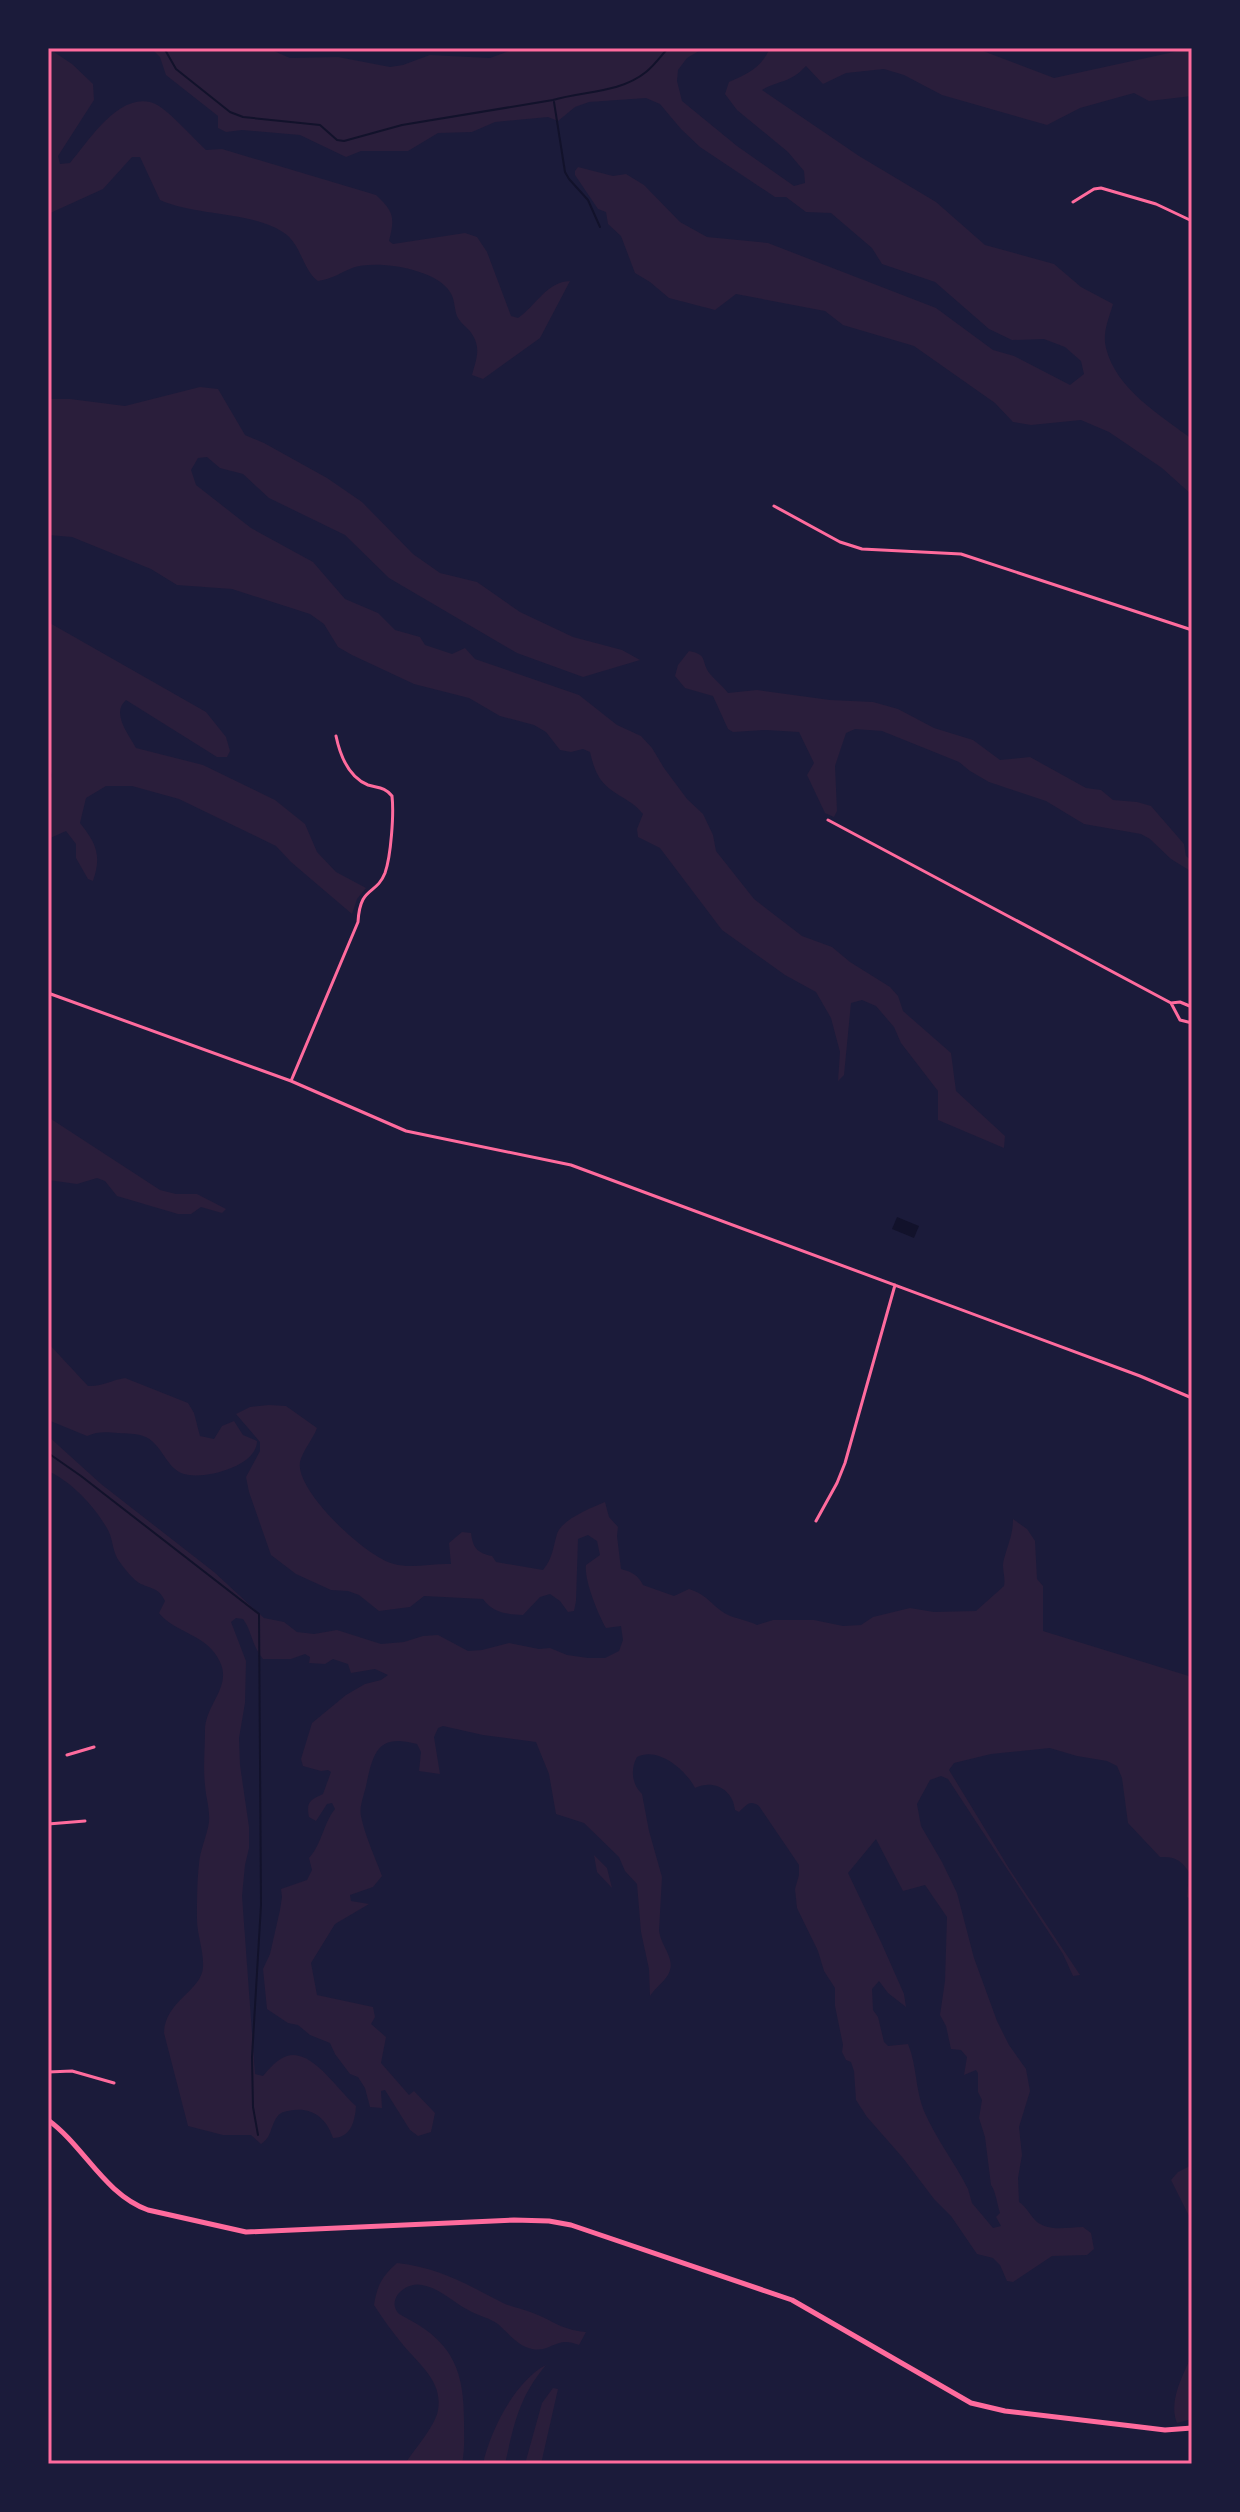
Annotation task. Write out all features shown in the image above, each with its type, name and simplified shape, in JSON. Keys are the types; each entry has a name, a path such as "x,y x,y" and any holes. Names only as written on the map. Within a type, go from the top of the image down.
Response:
{"main road":[{"path":"48,2120 69,2138 119,2193 148,2210 246,2232 514,2220 571,2225 792,2300 950,2393 979,2406 1157,2429 1192,2428"}],"street":[{"path":"1073,202 1101,188 1156,204 1192,221"},
{"path":"774,506 851,546 961,554 1192,630"},
{"path":"291,1081 358,922 361,901 384,876 388,859 392,796 386,789 371,786 355,776 339,752 336,736"},
{"path":"828,820 1171,1003 1180,1020 1192,1023"},
{"path":"48,993 291,1081 406,1131 571,1165 1192,1398"},
{"path":"1171,1003 1180,1002 1192,1007"},
{"path":"816,1521 845,1463 895,1285"},
{"path":"67,1755 94,1747"},
{"path":"48,1824 85,1821"},
{"path":"48,2072 72,2071 114,2083"}],"shaded area":[{"path":"48,48 72,64 93,84 94,100 58,156 60,164 70,163 108,118 120,109 133,103 146,102 165,110 206,150 222,149 376,195 392,215 389,241 393,244 465,233 477,237 487,252 511,316 518,318 554,285 570,281 540,338 483,379 472,375 477,357 476,341 458,318 452,295 433,277 405,268 376,265 352,268 318,281 292,240 274,227 160,200 140,157 132,157 103,189 48,214"},
{"path":"151,48 267,48 290,58 338,57 390,67 430,55 490,58 518,48 704,48 687,58 678,70 682,101 737,146 794,186 805,183 804,171 788,152 737,110 725,94 729,82 753,70 770,48 975,48 1054,78 1192,48 1192,96 1149,101 1134,93 1080,108 1047,125 942,95 904,75 884,69 846,73 823,84 806,66 790,79 762,90 859,156 936,202 985,245 1054,264 1081,287 1113,304 1105,337 1111,363 1141,400 1192,439 1192,495 1162,468 1109,432 1081,420 1031,425 1013,422 995,403 914,346 843,325 825,311 736,294 715,310 669,298 635,273 621,236 608,224 606,212 598,209 575,175 578,167 613,176 626,174 644,185 680,222 707,237 768,243 936,308 993,350 1014,356 1070,385 1084,374 1081,361 1065,347 1044,339 1012,340 989,329 935,282 882,264 872,248 831,213 806,212 786,197 775,197 700,147 660,104 646,98 589,102 575,107 558,121 548,117 495,122 472,132 438,133 408,151 361,151 346,157 300,135 242,130 226,132 218,128 218,116 166,75 160,57"},
{"path":"200,387 218,389 245,435 327,478 362,502 413,554 440,573 477,582 520,612 573,637 622,650 640,660 583,677 517,653 389,578 345,535 269,498 243,474 220,468 207,457 198,458 191,470 196,485 251,528 313,562 345,599 378,613 395,630 420,637 425,645 452,654 465,648 475,659 579,695 617,725 641,736 687,799 703,814 713,835 716,851 754,899 802,936 832,947 890,987 898,996 903,1011 951,1053 956,1091 1005,1136 1004,1148 938,1120 938,1091 901,1043 894,1027 876,1006 862,1000 851,1003 844,1075 838,1081 840,1052 831,1018 816,992 785,975 722,930 660,848 638,837 637,829 643,814 603,783 590,752 583,749 571,752 560,750 546,732 534,725 500,716 469,698 414,684 352,655 338,647 324,624 310,614 232,589 177,585 151,569 72,537 48,535 48,399 125,406"},
{"path":"48,622 206,712 226,737 230,751 227,757 217,757 126,700 120,717 136,748 203,765 275,800 305,824 317,852 336,872 366,888 357,899 352,914 276,846 179,799 132,786 106,786 86,798 80,823 94,843 97,856 93,881 88,879 76,858 76,844 66,831 48,839 48,794 52,775 48,763"},
{"path":"689,651 702,657 710,674 728,693 757,690 830,700 873,702 898,709 934,728 973,740 1000,760 1030,757 1086,788 1101,790 1113,800 1151,806 1184,844 1186,856 1192,861 1192,872 1141,834 1084,824 1046,801 989,782 959,762 882,731 855,729 846,733 835,766 837,811 834,817 825,813 807,775 814,763 799,732 733,732 728,729 713,696 685,688 675,676 678,665"},
{"path":"48,1117 160,1190 197,1194 226,1209 222,1213 201,1207 191,1214 178,1214 117,1196 105,1181 97,1178 77,1184 48,1180"},
{"path":"897,1217 919,1226 914,1238 892,1229"},
{"path":"48,1343 88,1386 125,1378 188,1403 200,1436 214,1439 222,1426 234,1421 243,1435 257,1441 255,1450 249,1458 228,1469 204,1475 184,1474 143,1436 106,1432 87,1436 48,1420"},
{"path":"286,1406 317,1428 300,1462 301,1474 309,1489 351,1537 367,1550 394,1564 451,1564 449,1543 462,1532 471,1533 477,1549 492,1556 496,1562 543,1570 551,1557 560,1529 578,1515 605,1502 609,1517 618,1527 621,1569 634,1574 643,1585 674,1596 689,1589 701,1594 726,1614 757,1625 773,1620 814,1620 843,1626 861,1625 873,1617 910,1608 934,1612 976,1611 1004,1586 1003,1562 1013,1519 1027,1529 1035,1541 1037,1579 1043,1586 1043,1631 1192,1677 1192,1900 1187,1897 1189,1872 1186,1868 1177,1860 1160,1857 1128,1823 1122,1778 1117,1766 1050,1748 991,1754 954,1763 949,1770 1010,1870 1080,1975 1073,1976 1063,1954 948,1779 941,1776 930,1780 917,1804 921,1826 957,1893 974,1958 997,2021 1026,2069 1030,2091 1019,2127 1022,2155 1018,2178 1019,2202 1042,2225 1083,2227 1091,2233 1094,2249 1087,2255 1052,2256 1013,2282 1007,2281 993,2258 977,2254 951,2216 856,2100 854,2071 842,2052 835,1988 824,1971 797,1908 795,1889 799,1865 759,1806 750,1803 739,1812 735,1810 731,1797 721,1788 709,1785 695,1788 678,1767 654,1755 637,1757 633,1772 634,1782 642,1794 662,1877 659,1931 671,1964 668,1975 650,1996 637,1884 625,1871 619,1857 584,1823 556,1814 549,1774 536,1742 443,1726 438,1728 434,1737 440,1774 419,1771 421,1752 417,1744 394,1741 380,1748 371,1764 361,1812 382,1876 373,1887 350,1895 351,1901 369,1904 335,1924 311,1963 317,1995 373,2007 375,2017 371,2024 386,2037 381,2063 409,2095 414,2091 435,2113 431,2132 418,2136 410,2130 385,2090 381,2091 382,2108 370,2107 365,2088 358,2077 350,2074 330,2043 310,2035 267,2009 263,1969 270,1954 280,1910 281,1889 307,1880 312,1870 309,1858 335,1809 332,1803 327,1804 316,1821 309,1817 309,1805 323,1794 331,1772 303,1766 301,1759 312,1723 346,1695 388,1675 375,1669 351,1673 348,1664 333,1659 325,1664 309,1663 310,1657 305,1654 291,1659 263,1659 243,1619 236,1618 231,1622 246,1661 245,1703 239,1738 249,1848 242,1896 255,2074 263,2076 287,2056 306,2058 356,2106 348,2132 333,2138 322,2119 304,2110 280,2114 261,2144 251,2135 223,2135 188,2126 164,2033 170,2012 197,1983 203,1967 197,1905 200,1859 209,1822 204,1778 205,1730 209,1712 221,1688 223,1671 208,1645 174,1626 159,1613 165,1601 155,1590 129,1574 117,1558 109,1532 97,1513 83,1496 48,1471 48,1436 101,1484 214,1572 264,1618 284,1622 297,1632 314,1634 337,1630 381,1644 438,1635 468,1651 509,1643 550,1648 567,1655 588,1658 605,1658 619,1651 623,1640 621,1626 606,1628 592,1597 586,1565 600,1555 597,1541 588,1535 578,1539 576,1601 574,1611 568,1612 550,1594 540,1597 523,1615 500,1612 483,1599 424,1596 410,1607 379,1611 359,1595 331,1590 296,1574 271,1555 249,1492 246,1477 260,1451 260,1442 236,1414 250,1407","holes":["876,1839 903,1891 925,1885 947,1917 945,1981 940,2015 951,2049 961,2050 967,2057 964,2075 976,2070 978,2073 978,2092 982,2100 979,2118 985,2137 991,2185 1000,2213 996,2217 1001,2226 993,2228 972,2203 968,2189 924,2111 908,2044 888,2046 873,2010 872,1989 879,1981 888,1993 906,2007 904,1994 848,1873"]},
{"path":"594,1855 607,1868 612,1888 597,1872"},
{"path":"1192,2165 1192,2222 1171,2180 1178,2172"},
{"path":"397,2263 440,2273 506,2304 563,2327 586,2332 579,2345 565,2342 544,2349 532,2349 518,2342 495,2322 470,2311 435,2289 416,2284 400,2292 395,2303 399,2314 437,2339 459,2374 463,2404 462,2464 405,2464 433,2423 439,2400 434,2382 374,2305 381,2282"},
{"path":"1192,2355 1192,2419 1177,2423 1175,2397"},
{"path":"546,2365 524,2400 505,2464 483,2464 491,2437 514,2395 535,2372"},
{"path":"553,2388 558,2389 541,2464 525,2464 542,2403"}],"waterway":[{"path":"164,48 176,69 230,112 243,117 320,125 337,140 344,141 402,125 613,88 646,72 668,48"},
{"path":"554,102 565,172 588,200 600,227"},
{"path":"48,1453 259,1614 261,1905 252,2057 253,2107 258,2135"}]}
